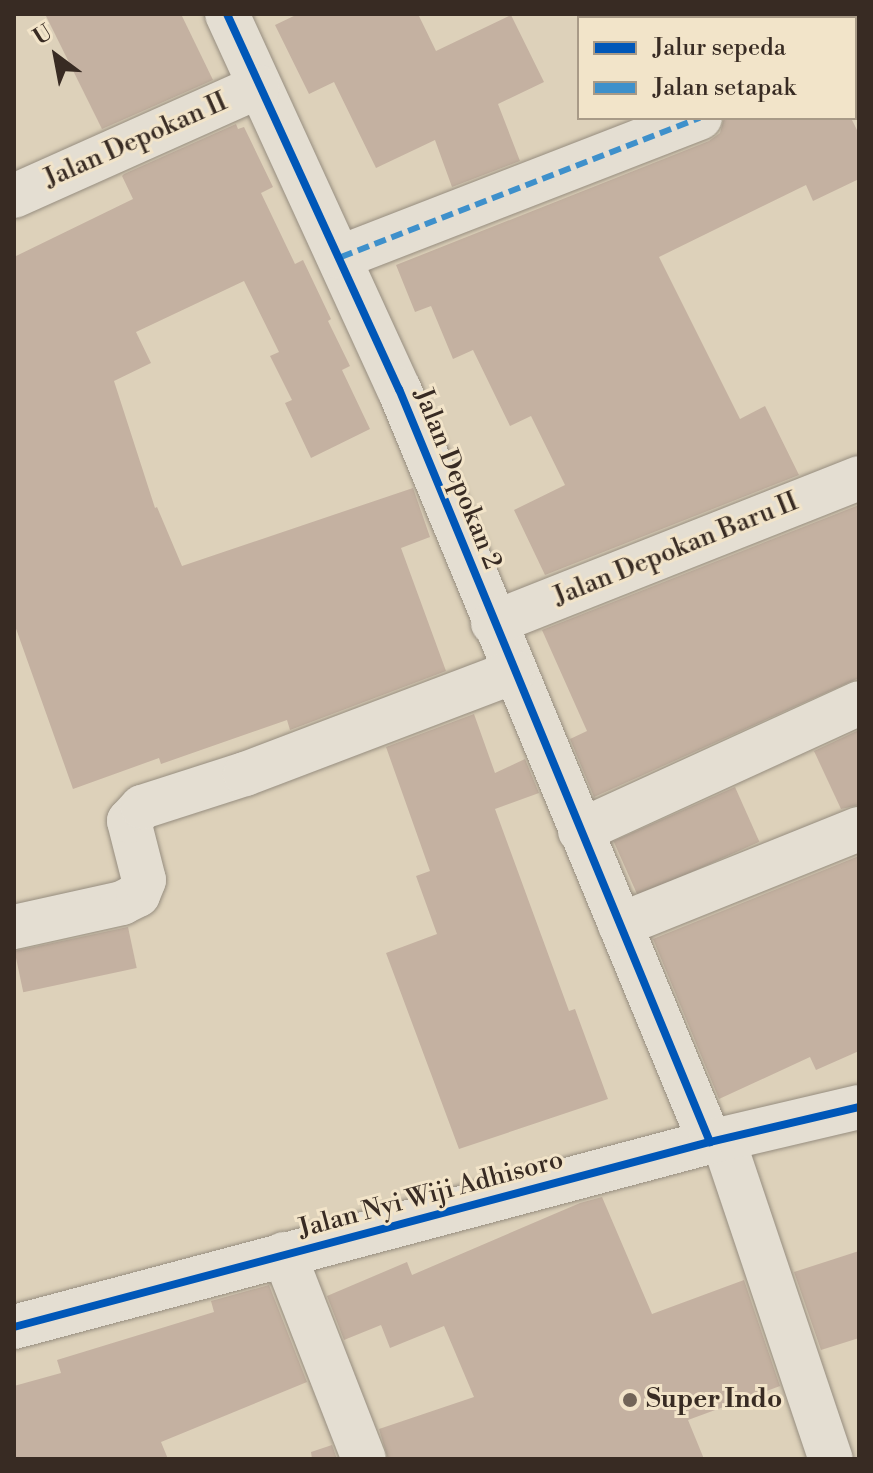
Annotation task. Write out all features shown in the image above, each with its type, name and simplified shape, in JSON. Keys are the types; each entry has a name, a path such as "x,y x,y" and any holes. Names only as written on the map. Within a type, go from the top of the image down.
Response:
{"street":[{"name":"Jalan Depokan 2","path":"227,14 399,389 580,831 717,1140 831,1459"},
{"name":"Jalan Depokan II","path":"14,196 258,87"},
{"path":"341,257 695,120"},
{"name":"Jalan Depokan Baru II","path":"493,623 859,478"},
{"path":"14,927 122,903 138,895 144,880 129,829 133,814 160,800 245,774 513,672"},
{"path":"580,831 859,703"},
{"path":"620,925 859,829"},
{"name":"Jalan Nyi Wiji Adhisoro","path":"14,1327 717,1140 859,1107"},
{"path":"284,1254 364,1459"}],"building":[{"path":"45,14 181,14 213,80 102,129"},
{"path":"298,14 418,14 436,51 511,15 544,82 498,104 520,161 452,187 435,140 376,168 334,82 309,94 275,25"},
{"path":"723,120 852,120 859,134 859,179 813,201 806,185 659,257 740,419 765,406 799,475 545,575 514,510 565,485 531,416 510,426 473,350 453,359 431,306 415,312 396,265 709,141 720,133"},
{"path":"236,124 238,129 244,127 273,187 261,193 295,264 303,260 331,319 328,321 350,366 342,370 370,429 311,458 285,403 292,400 270,356 279,352 244,281 136,332 151,363 114,381 155,508 182,566 413,488 430,537 401,548 446,671 290,730 287,720 161,764 159,758 73,789 14,623 14,257 133,199 122,176 124,174"},
{"path":"859,505 859,678 594,797 570,739 587,731 542,630"},
{"path":"474,714 495,773 525,759 539,793 495,809 569,1011 575,1009 608,1099 459,1149 386,953 437,934 416,876 430,871 386,747"},
{"path":"859,730 859,805 841,809 814,751"},
{"path":"735,787 759,842 638,896 613,841"},
{"path":"859,856 859,1051 816,1070 810,1057 719,1099 653,939"},
{"path":"128,927 137,968 23,992 15,951"},
{"path":"602,1197 652,1314 744,1280 780,1386 688,1420 704,1459 388,1459 379,1429 474,1397 444,1326 390,1348 381,1325 344,1340 327,1296 407,1262 412,1275 580,1203"},
{"path":"859,1251 859,1338 821,1350 794,1272"},
{"path":"269,1285 307,1382 161,1442 168,1459 14,1459 14,1386 61,1373 57,1360 214,1312 211,1301"},
{"path":"332,1445 337,1459 312,1459 311,1452"}],"marked path":[{"path":"341,257 695,120"}],"cycle path":[{"path":"227,14 399,389 710,1142"},
{"path":"14,1327 710,1142 859,1107"}],"place":[{"name":"Super Indo","path":"630,1400"}]}
